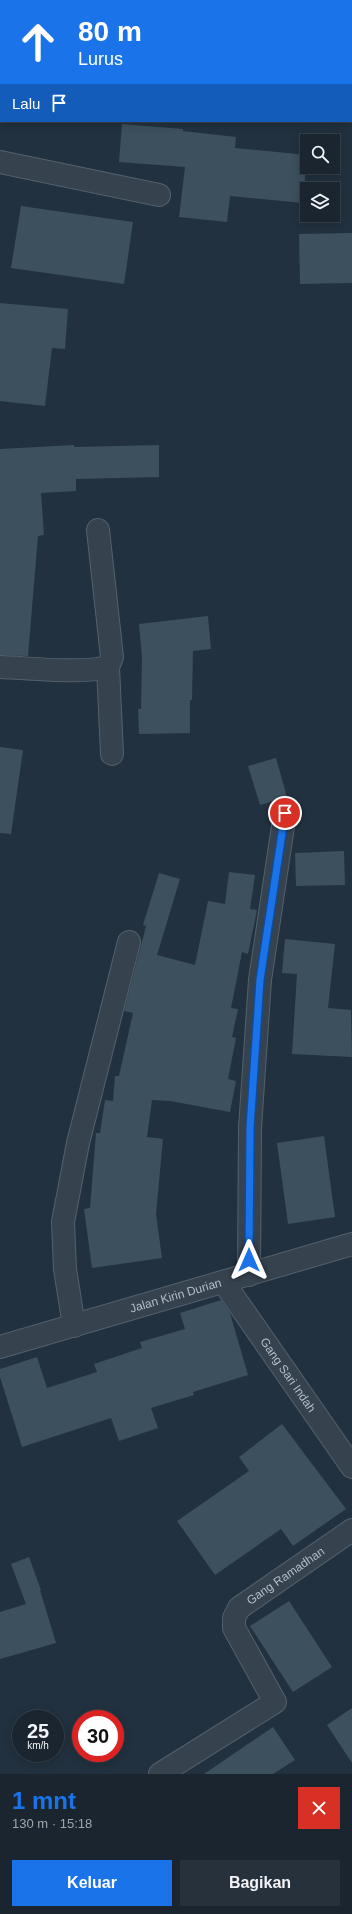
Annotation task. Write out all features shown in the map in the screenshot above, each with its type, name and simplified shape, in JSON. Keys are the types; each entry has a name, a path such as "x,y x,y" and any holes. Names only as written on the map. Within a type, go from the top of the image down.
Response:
{"street":[{"path":"0,162 159,195"},
{"path":"98,530 112,657 108,667 112,754"},
{"path":"0,666 66,670 100,669 108,667"},
{"path":"249,1275 250,1128 260,980 285,813"},
{"path":"74,1326 66,1269 63,1222 78,1143 129,942"},
{"name":"Jalan Kirin Durian","path":"0,1347 224,1283 352,1244"},
{"name":"Gang Sari Indah","path":"224,1283 352,1466"},
{"name":"Gang Ramadhan","path":"160,1774 275,1702 234,1628 234,1618 239,1608 352,1530"}],"building":[{"path":"122,124 183,129 183,131 236,137 235,148 300,154 300,174 305,174 305,182 300,182 300,203 230,196 227,222 179,217 185,167 119,162"},
{"path":"21,206 133,222 124,284 11,268"},
{"path":"352,233 352,283 300,284 299,234"},
{"path":"0,303 68,309 65,349 52,348 45,406 0,401"},
{"path":"74,445 74,447 159,445 159,477 76,479 76,491 41,493 44,535 38,536 28,656 0,655 0,449"},
{"path":"208,616 211,649 193,651 192,700 190,700 190,733 139,734 138,709 141,709 142,657 139,624"},
{"path":"0,747 23,750 11,834 0,833"},
{"path":"276,758 287,797 260,805 248,766"},
{"path":"344,851 345,885 296,886 295,853"},
{"path":"229,872 255,875 250,909 257,910 248,954 242,952 231,1008 238,1009 232,1037 236,1038 228,1079 236,1081 230,1112 170,1101 152,1100 147,1137 163,1139 156,1214 162,1258 92,1268 84,1209 90,1208 96,1133 100,1133 105,1100 113,1101 115,1076 119,1076 133,1013 124,1011 146,926 143,925 159,873 180,879 157,955 195,965 208,901 225,904"},
{"path":"285,939 335,944 328,1008 351,1010 352,1057 292,1054 297,974 282,973"},
{"path":"324,1136 335,1217 288,1224 277,1143"},
{"path":"221,1300 230,1313 248,1375 193,1392 194,1395 151,1408 158,1428 119,1441 111,1418 22,1447 0,1377 0,1369 37,1357 47,1388 97,1372 94,1364 142,1348 140,1342 185,1329 180,1313"},
{"path":"282,1424 346,1509 293,1546 281,1529 215,1575 177,1521 249,1471 239,1457"},
{"path":"29,1557 41,1590 56,1643 0,1659 0,1612 26,1604 11,1564"},
{"path":"289,1601 332,1667 293,1692 250,1626"},
{"path":"352,1708 352,1763 327,1725"},
{"path":"273,1727 295,1760 273,1774 204,1774"}],"route":[{"path":"249,1260 250,1128 260,980 285,813"}]}
